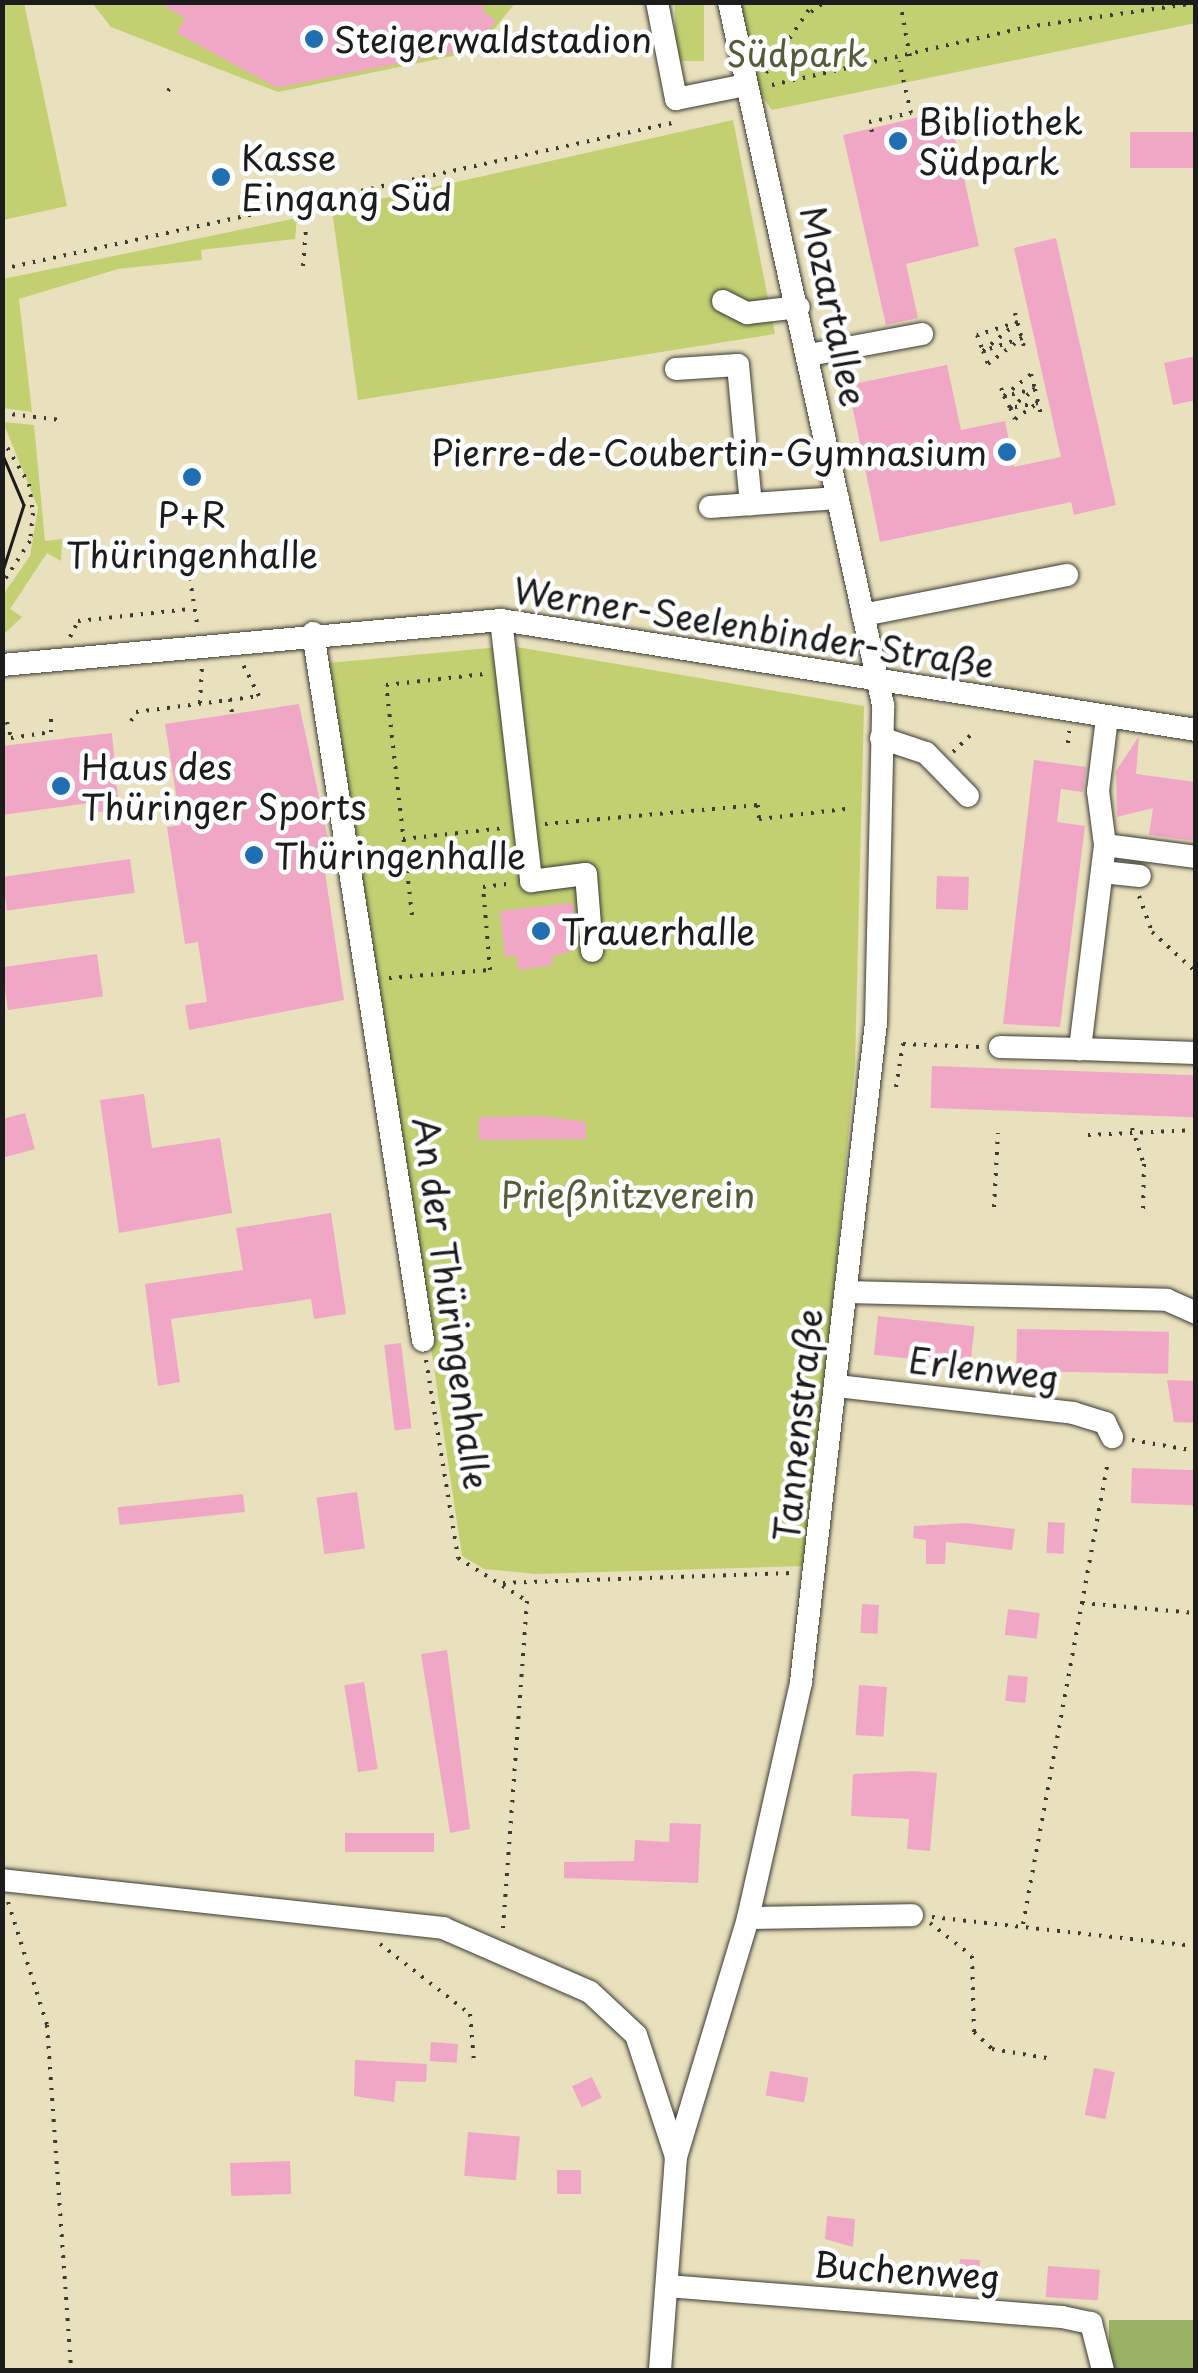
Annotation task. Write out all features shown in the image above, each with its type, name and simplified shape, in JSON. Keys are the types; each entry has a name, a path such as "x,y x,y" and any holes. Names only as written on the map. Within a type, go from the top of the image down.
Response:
{"street":[{"path":"657,2 676,99 749,88"},
{"name":"Mozartallee","path":"729,2 799,307 878,685"},
{"path":"723,301 747,312 799,307"},
{"path":"809,356 922,334"},
{"path":"676,369 738,365 751,504"},
{"path":"710,506 838,498"},
{"path":"863,615 1067,575"},
{"path":"501,620 531,881 586,874 592,951"},
{"name":"Werner-Seelenbinder-Straße","path":"2,666 313,633 501,620 878,685 1196,730"},
{"name":"An der Thüringenhalle","path":"313,633 423,1340"},
{"name":"Tannenstraße","path":"676,2157 748,1918 801,1682 876,1023 881,738 878,685"},
{"path":"1080,1049 1105,845 1098,791 1107,718"},
{"path":"881,738 939,766 968,796"},
{"path":"1105,845 1196,857"},
{"path":"1102,872 1140,876"},
{"path":"1000,1048 1196,1053"},
{"path":"846,1292 1167,1300 1196,1313"},
{"name":"Erlenweg","path":"837,1386 1073,1413 1106,1423 1119,1438"},
{"path":"2,1882 443,1928 501,1948 590,1992 636,2036 676,2157 660,2370"},
{"path":"748,1918 912,1915"},
{"name":"Buchenweg","path":"667,2286 1091,2323 1104,2370"}],"path":[{"path":"749,88 814,2"},
{"path":"807,14 825,2"},
{"path":"900,2 910,57"},
{"path":"1158,2 1160,10"},
{"path":"749,88 899,60 1027,26 1196,3"},
{"path":"872,132 869,122 911,113 899,60"},
{"path":"168,90 173,83"},
{"path":"2,269 682,121"},
{"path":"303,266 308,202"},
{"path":"1015,312 1024,346"},
{"path":"1018,322 977,335 988,364 1022,338"},
{"path":"983,351 1018,322"},
{"path":"983,351 1022,338"},
{"path":"1004,396 1031,374 1041,414"},
{"path":"1001,388 1015,419 1038,403"},
{"path":"1004,396 1035,389"},
{"path":"1010,408 1035,389"},
{"path":"1010,408 1038,403"},
{"path":"2,413 61,420"},
{"path":"2,439 29,484 33,513 30,541 2,584"},
{"path":"186,547 190,608 200,645 200,703"},
{"path":"59,660 78,621 190,608"},
{"path":"131,721 136,712 259,696 242,662"},
{"path":"412,915 386,685 506,672"},
{"path":"230,700 232,714"},
{"path":"7,722 11,738 26,736 51,732 51,716"},
{"path":"939,766 975,731"},
{"path":"403,839 758,805 759,819 846,809"},
{"path":"1140,876 1152,932 1196,972"},
{"path":"369,980 490,970 483,887 531,881"},
{"path":"896,1087 903,1044 1000,1048"},
{"path":"1132,1128 1144,1164 1144,1212"},
{"path":"1088,1136 1132,1128 1196,1130"},
{"path":"994,1207 998,1133"},
{"name":"An der Thüringenhalle","path":"423,1340 458,1558 503,1583"},
{"path":"1023,1924 1082,1603 1119,1438 1196,1450"},
{"path":"503,1583 816,1572"},
{"path":"501,1948 527,1601 503,1583"},
{"path":"1082,1603 1196,1613"},
{"path":"2,1882 47,2025 71,2370"},
{"path":"912,1915 1023,1924 1196,1946"},
{"path":"912,1915 972,1956 974,2032 992,2049 1047,2058"},
{"path":"372,1938 470,2014 474,2062"}],"green space":[{"name":"Südpark","path":"1195,2 1196,23 772,110 751,81 735,3"},
{"path":"2,3 24,3 67,206 3,220"},
{"name":"Steigerwaldstadion","path":"92,3 515,3 477,51 278,92 111,27"},
{"path":"675,3 704,3 704,61 675,61"},
{"path":"733,120 775,334 358,400 332,210"},
{"path":"297,218 295,239 201,250 202,260 118,269 19,299 32,412 3,408 3,279"},
{"path":"3,422 34,425 45,541 62,539 61,561 47,553 10,609 22,617 3,635 3,595 30,556 38,508"},
{"name":"Prießnitzverein","path":"511,646 864,706 855,1064 808,1566 535,1574 484,1569 462,1556 329,663"},
{"path":"1109,2320 1195,2320 1195,2370 1109,2370"}],"building":[{"name":"Steigerwaldstadion","path":"157,2 488,2 482,10 496,21 475,48 277,88 177,33 185,18"},
{"path":"949,110 979,246 906,264 918,318 886,325 843,135"},
{"path":"1130,132 1196,132 1196,168 1130,168"},
{"path":"1056,238 1116,505 1074,515 1071,502 880,542 848,385 947,365 961,430 1005,421 1014,467 1061,457 1014,248"},
{"path":"1196,356 1196,400 1173,405 1164,363"},
{"name":"Thüringenhalle","path":"299,704 335,871 325,872 344,1000 189,1030 185,1005 207,1002 198,942 185,944 167,827 181,825 165,724"},
{"name":"Haus des Thüringer Sports","path":"112,733 119,810 98,812 97,802 2,815 2,746"},
{"path":"1139,736 1136,774 1196,782 1196,841 1149,835 1153,808 1117,817 1116,771"},
{"path":"1034,760 1086,767 1083,792 1061,789 1057,822 1085,826 1060,1027 1003,1024"},
{"path":"130,859 135,893 7,911 2,877"},
{"path":"937,876 969,877 968,910 936,909"},
{"name":"Trauerhalle","path":"573,903 577,949 552,957 553,965 518,970 517,955 505,957 500,911"},
{"path":"97,954 103,997 8,1010 2,967"},
{"path":"932,1066 1196,1075 1194,1117 931,1108"},
{"path":"144,1094 152,1148 220,1138 232,1213 119,1233 100,1100"},
{"path":"25,1113 35,1149 2,1158 2,1119"},
{"path":"542,1116 586,1122 586,1139 479,1140 479,1117"},
{"path":"331,1213 346,1314 314,1319 311,1299 171,1319 180,1382 158,1386 145,1284 243,1270 236,1228"},
{"path":"878,1316 974,1326 970,1365 874,1355"},
{"path":"1017,1329 1169,1332 1168,1374 1016,1371"},
{"path":"401,1343 411,1428 395,1430 384,1345"},
{"path":"1167,1380 1196,1381 1196,1423 1174,1422"},
{"path":"1132,1468 1196,1470 1195,1505 1131,1503"},
{"path":"357,1492 365,1548 324,1554 316,1498"},
{"path":"243,1494 245,1512 120,1525 118,1507"},
{"path":"1048,1522 1065,1523 1063,1554 1046,1553"},
{"path":"966,1523 1015,1529 1012,1550 946,1542 945,1564 926,1564 926,1540 913,1538 914,1526"},
{"path":"862,1604 879,1605 877,1634 860,1633"},
{"path":"1008,1609 1040,1613 1037,1639 1005,1635"},
{"path":"447,1650 470,1829 450,1833 421,1654"},
{"path":"1008,1675 1028,1677 1025,1703 1005,1701"},
{"path":"364,1682 378,1769 358,1772 344,1685"},
{"path":"859,1685 887,1687 883,1737 856,1735"},
{"path":"937,1773 930,1851 907,1849 909,1819 851,1816 853,1774"},
{"path":"670,1823 701,1824 698,1883 564,1878 564,1862 634,1861 635,1840 669,1842"},
{"path":"345,1833 434,1833 434,1852 345,1852"},
{"path":"431,2042 458,2044 457,2063 430,2061"},
{"path":"355,2060 427,2064 426,2082 396,2081 394,2102 354,2096"},
{"path":"1094,2068 1115,2072 1105,2119 1085,2115"},
{"path":"770,2071 808,2078 804,2102 766,2096"},
{"path":"592,2077 602,2098 582,2107 572,2086"},
{"path":"468,2132 520,2137 516,2180 464,2176"},
{"path":"290,2161 291,2194 231,2196 230,2163"},
{"path":"557,2170 581,2170 581,2194 557,2194"},
{"path":"827,2216 855,2219 853,2247 825,2239"},
{"path":"960,2259 980,2260 978,2289 958,2288"},
{"path":"1048,2266 1100,2270 1098,2301 1046,2297"}],"tram line":[{"path":"2,453 24,505 2,574"},
{"path":"2,488 2,541"}],"place":[{"name":"Steigerwaldstadion","path":"314,39"},
{"name":"Bibliothek Südpark","path":"898,141"},
{"name":"Kasse Eingang Süd","path":"221,177"},
{"name":"Pierre-de-Coubertin-Gymnasium","path":"1007,452"},
{"name":"P+R Thüringenhalle","path":"192,477"},
{"name":"Haus des Thüringer Sports","path":"61,786"},
{"name":"Thüringenhalle","path":"254,855"},
{"name":"Trauerhalle","path":"541,931"}]}
